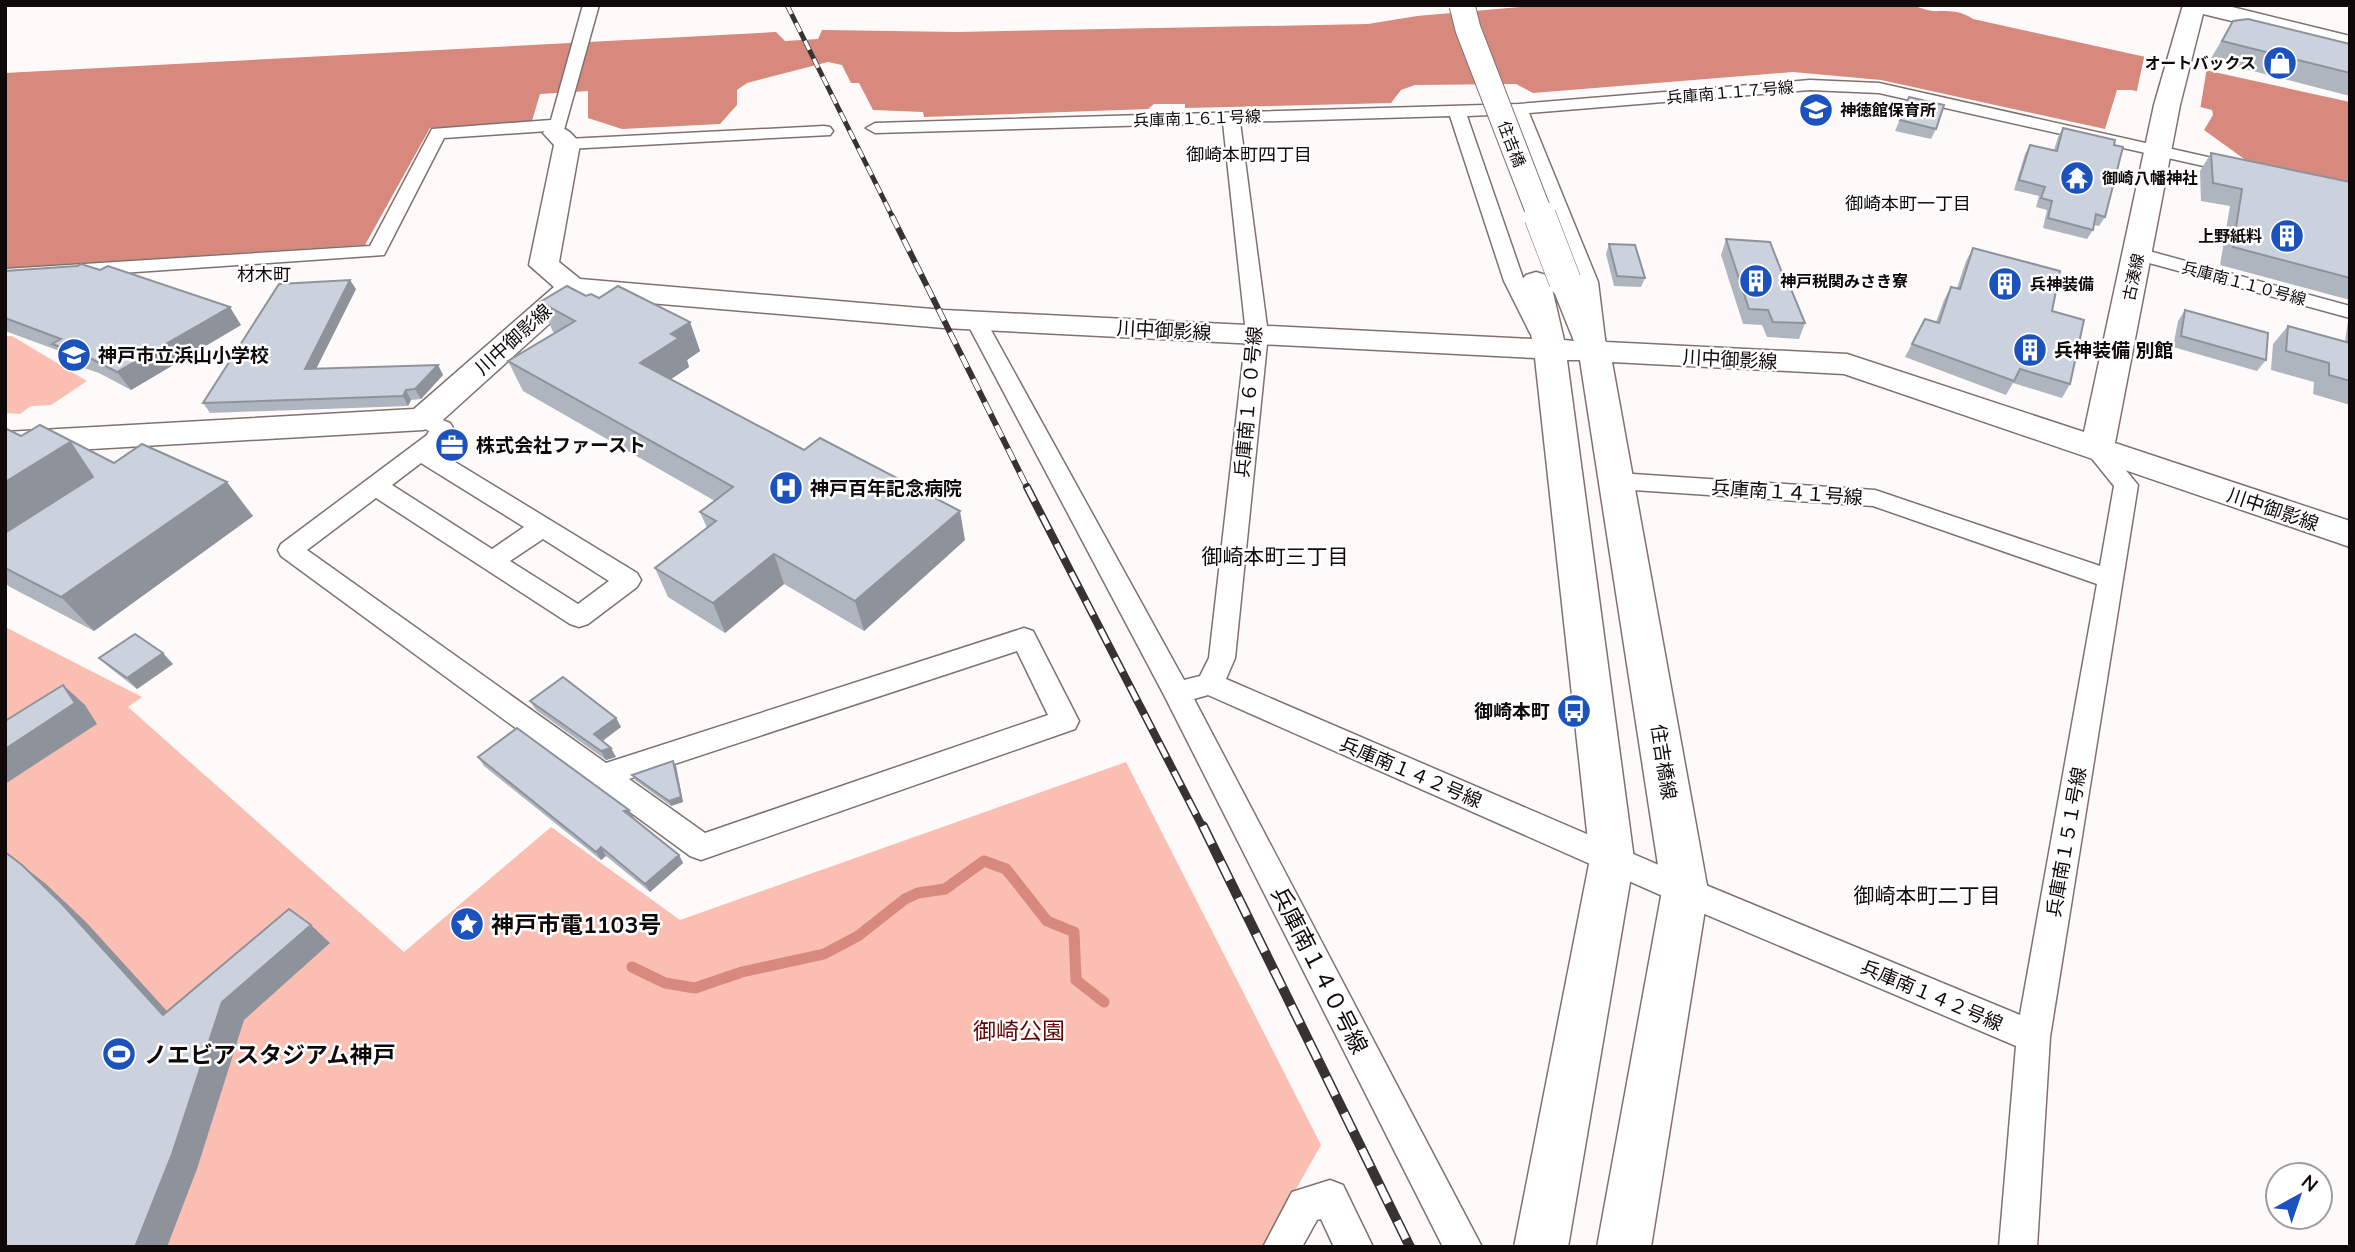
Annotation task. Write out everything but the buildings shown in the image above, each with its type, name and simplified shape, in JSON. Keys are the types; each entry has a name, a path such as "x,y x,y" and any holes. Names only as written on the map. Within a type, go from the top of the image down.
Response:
{"street":[{"path":"572,287 544,265 565,98 591,5"},
{"name":"住吉橋","path":"1437,5 1550,281"},
{"name":"住吉橋","path":"1462,5 1550,281"},
{"path":"2195,5 2350,44"},
{"name":"古湊線","path":"2097,450 2168,105 2195,5"},
{"path":"2233,5 2350,33"},
{"name":"兵庫南１１７号線","path":"1519,109 1810,85 1879,88 2260,173"},
{"path":"1519,109 1588,282 1595,353"},
{"name":"兵庫南１６１号線","path":"875,128 1519,109"},
{"path":"1457,111 1514,281 1550,350"},
{"name":"兵庫南１６０号線","path":"1210,684 1222,658 1257,334 1231,117"},
{"path":"5,275 377,251 438,133 824,131"},
{"name":"兵庫南１１０号線","path":"2138,254 2350,312"},
{"path":"1541,1247 1612,859 1550,350 1550,281"},
{"name":"住吉橋線","path":"1550,281 1595,353 1685,891 1624,1247"},
{"name":"川中御影線","path":"424,419 572,287 976,321 1847,364 2350,534"},
{"path":"976,321 1177,693 1210,684"},
{"path":"12,446 424,419 442,428 436,440 290,550 602,776 701,847 1065,721 1024,638 602,776"},
{"name":"兵庫南１５１号線","path":"2018,1247 2033,1037 2126,485 2097,450"},
{"path":"375,486 579,617 628,580 421,452"},
{"name":"兵庫南１４１号線","path":"1618,481 1875,498 2110,579"},
{"path":"492,561 542,527"},
{"name":"兵庫南１４２号線","path":"1210,684 1685,891 2033,1037"},
{"name":"兵庫南１４０号線","path":"1177,693 1463,1247"},
{"path":"1282,1247 1305,1205 1331,1198 1354,1247"}],"green space":[{"path":"5,336 12,336 87,381 51,405 31,406 20,414 5,413"},
{"name":"御崎公園","path":"5,627 142,697 128,707 404,952 551,827 680,920 1126,762 1321,1145 1263,1247 5,1247"}],"shaded area":[{"path":"1543,5 1910,5 1932,11 1957,12 1973,19 2350,102 2350,183 2247,161 2204,130 2213,115 2212,110 2132,90 2117,90 2105,129 1881,80 1793,72 1533,93 1516,84 1415,85 1401,90 1391,103 1185,108 1185,104 1154,104 1148,109 924,117 923,112 873,110 859,83 851,83 842,65 828,62 747,83 737,90 737,105 720,124 622,129 588,118 588,91 540,94 532,121 430,128 365,245 5,268 5,73 776,32 785,41 818,39 822,30 957,32 1368,24 1417,16"}],"pier":[{"path":"2145,53 2207,67 2200,110 2136,95"}],"waterway":[{"path":"632,967 665,983 695,988 742,972 824,954 858,936 905,899 918,893 945,889 984,861 1006,869 1047,921 1074,932 1076,980 1104,1002"}],"railway":[{"path":"787,5 893,218"},
{"path":"892,216 1027,487"},
{"path":"1027,487 1203,828"},
{"path":"1203,826 1410,1247"}],"place":[{"name":"オートバックス","path":"2280,63"},
{"name":"神徳館保育所","path":"1816,110"},
{"name":"御崎八幡神社","path":"2077,178"},
{"name":"上野紙料","path":"2287,236"},
{"name":"神戸税関みさき寮","path":"1756,281"},
{"name":"兵神装備","path":"2005,284"},
{"name":"兵神装備 別館","path":"2030,350"},
{"name":"神戸市立浜山小学校","path":"74,355"},
{"name":"株式会社ファースト","path":"452,445"},
{"name":"神戸百年記念病院","path":"786,488"},
{"name":"御崎本町","path":"1574,711"},
{"name":"神戸市電1103号","path":"467,924"},
{"name":"ノエビアスタジアム神戸","path":"119,1054"}],"district":[{"name":"御崎本町四丁目","path":"1249,154"},
{"name":"御崎本町一丁目","path":"1908,203"},
{"name":"材木町","path":"264,274"},
{"name":"御崎本町三丁目","path":"1275,556"},
{"name":"御崎本町二丁目","path":"1927,895"}]}
